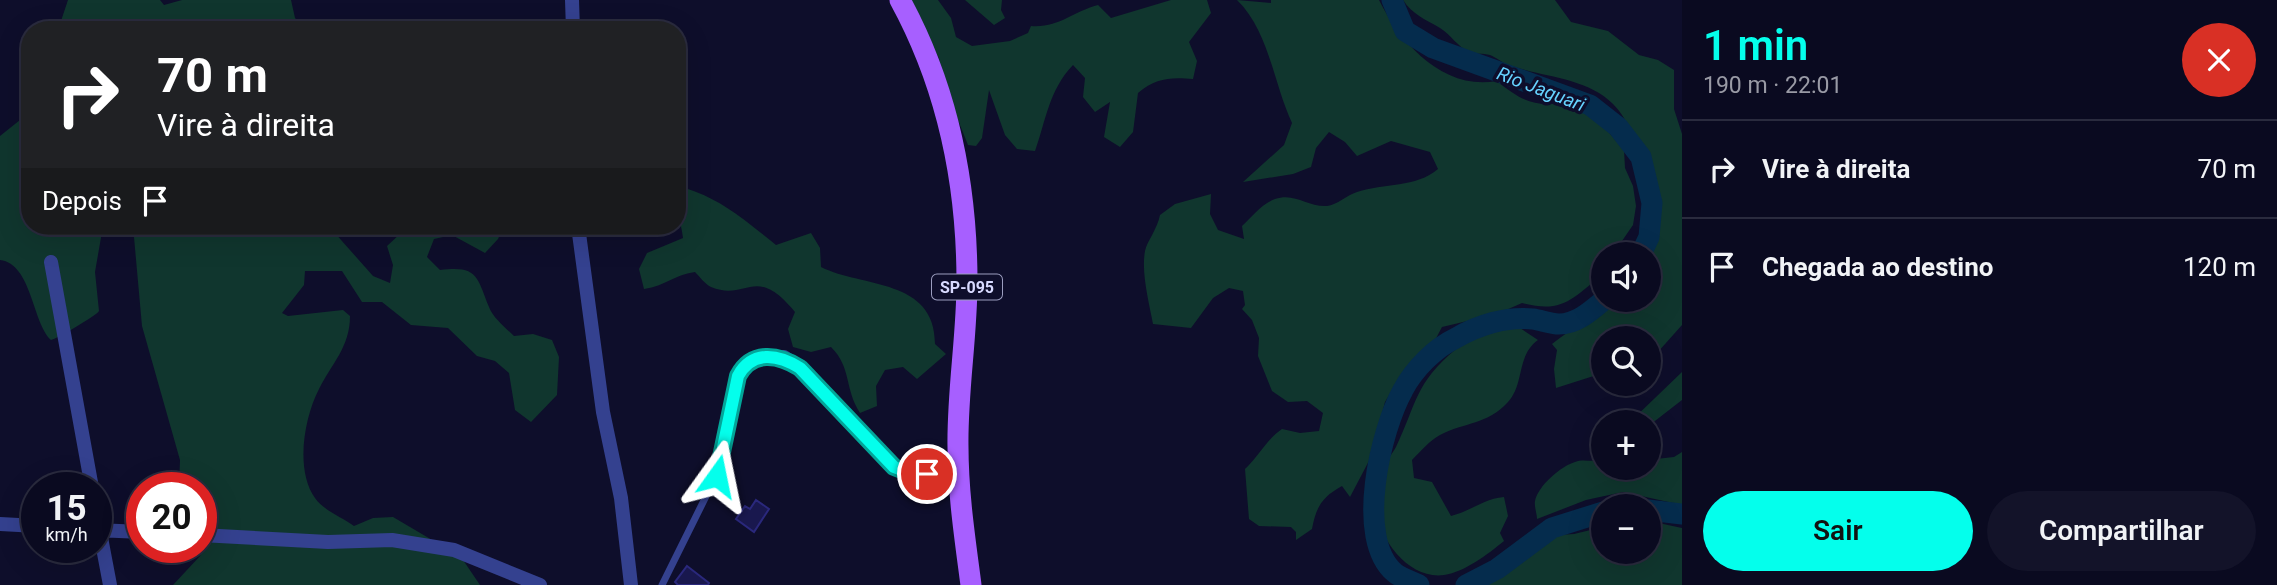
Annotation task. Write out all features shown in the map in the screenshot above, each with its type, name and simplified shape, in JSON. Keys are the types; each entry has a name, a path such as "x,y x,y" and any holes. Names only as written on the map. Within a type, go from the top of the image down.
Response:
{"main road":[{"name":"SP-095","path":"901,0 922,40 946,109 963,208 967,282 958,444 959,480 971,585"}],"street":[{"path":"572,0 573,21"},
{"path":"579,235 603,412 621,498 631,585"},
{"path":"51,262 89,472"},
{"path":"784,357 800,368 894,467 909,473 959,480"},
{"path":"0,524 21,525"},
{"path":"217,536 328,542 392,540 454,550 540,585"},
{"path":"105,563 110,585"}],"lane":[{"path":"662,585 722,464 738,376 744,365 760,356 784,357"}],"green space":[{"path":"68,0 160,0 164,5 182,0 291,0 298,21 61,21"},
{"path":"905,0 938,0 951,18 956,37 972,46 1010,41 1028,33 1031,26 1050,25 1098,5 1111,18 1171,0 1207,0 1211,13 1189,42 1197,61 1193,79 1164,80 1151,84 1138,93 1133,132 1120,147 1104,137 1110,102 1095,112 1083,97 1085,78 1073,65 1053,95 1035,151 1017,149 1005,135 989,90 982,138 976,146 968,145 944,85 939,58"},
{"path":"965,0 1002,0 1001,10 1005,18 994,25"},
{"path":"1237,0 1271,3 1271,0 1379,0 1399,33 1412,48 1442,71 1459,79 1497,81 1528,101 1545,104 1565,102 1599,121 1624,150 1625,168 1633,186 1636,206 1633,225 1621,242 1591,242 1591,284 1567,302 1548,306 1522,303 1497,314 1442,327 1433,344 1405,369 1385,402 1371,457 1350,497 1342,486 1329,494 1318,509 1312,529 1296,540 1296,532 1291,527 1259,526 1249,519 1245,469 1282,429 1300,433 1319,431 1323,413 1307,401 1288,402 1272,391 1258,356 1259,338 1252,320 1242,309 1245,305 1243,291 1229,288 1213,298 1191,328 1153,324 1145,278 1146,247 1160,215 1175,204 1211,194 1210,214 1218,230 1244,239 1242,226 1261,207 1275,199 1289,197 1327,206 1367,189 1420,179 1438,169 1430,152 1391,141 1357,156 1345,142 1329,132 1316,148 1311,167 1293,174 1243,182 1284,145 1292,123 1263,42 1248,13"},
{"path":"1403,0 1555,0 1571,22 1608,31 1639,55 1658,60 1674,70 1674,109 1682,134 1682,325 1661,349 1661,326 1591,326 1591,377 1556,388 1554,369 1557,350 1552,344 1596,312 1661,312 1661,242 1651,242 1652,200 1636,144 1619,111 1602,95 1577,83 1509,65 1490,55 1469,52"},
{"path":"21,119 21,235 101,235 95,272 99,311 51,340 19,272 11,264 0,260 0,136"},
{"path":"686,188 720,203 776,245 811,233 820,248 821,267 894,289 910,296 923,307 932,323 935,344 946,354 917,379 903,367 885,370 876,386 877,406 860,413 838,355 831,347 811,352 793,347 788,329 795,312 770,290 751,287 723,290 709,286 695,272 644,289 639,269 647,253 683,238 683,235 686,235"},
{"path":"134,235 337,235 373,276 390,283 393,265 387,246 399,235 452,235 434,239 427,257 440,270 462,269 474,275 493,315 500,323 514,336 533,334 552,340 559,357 557,395 531,422 515,410 509,373 495,361 477,356 448,328 411,325 382,302 362,302 342,271 305,271 304,285 282,313 288,316 343,310 350,316 344,346 319,389 306,429 305,473 315,498 328,510 354,526 373,518 393,517 461,557 480,585 173,585 193,563 217,563 217,472 180,472 180,460 142,326"},
{"path":"452,235 500,235 485,253"},
{"path":"1520,328 1538,340 1526,354 1517,387 1508,402 1484,419 1436,437 1412,460 1414,478 1432,482 1451,516 1504,497 1508,516 1500,533 1504,541 1484,557 1452,573 1428,574 1413,568 1389,544 1381,528 1375,511 1376,479 1396,447 1413,406 1432,372 1462,344 1480,333"},
{"path":"1682,372 1682,400 1661,416 1661,410 1642,410 1657,396 1661,396 1661,392"},
{"path":"1682,452 1682,505 1661,500 1661,494 1591,494 1591,499 1537,519 1535,503 1545,483 1569,464 1591,461 1591,480 1661,480 1661,458 1674,457"},
{"path":"1661,524 1682,528 1682,585 1478,585 1515,557 1522,547 1544,536 1591,530 1591,564 1661,564"}],"building":[{"path":"756,500 769,509 754,532 736,519 745,506 750,509"},
{"path":"687,566 709,583 708,585 678,585 675,582"}],"waterway":[{"name":"Rio Jaguari","path":"1392,0 1405,31 1433,48 1590,105 1618,127 1641,157 1652,203 1647,242"},
{"name":"Rio Jaguari","path":"1419,585 1395,573 1383,557 1376,536 1374,510 1380,456 1395,408 1408,382 1433,353 1474,329 1513,319 1566,323 1591,310"},
{"name":"Rio Jaguari","path":"1661,512 1682,514"},
{"name":"Rio Jaguari","path":"1466,585 1497,569 1552,528 1591,516"}],"route":[{"path":"717,476 722,464 738,376 744,365 760,356 784,357 800,368 894,467 909,473 927,474"}]}
